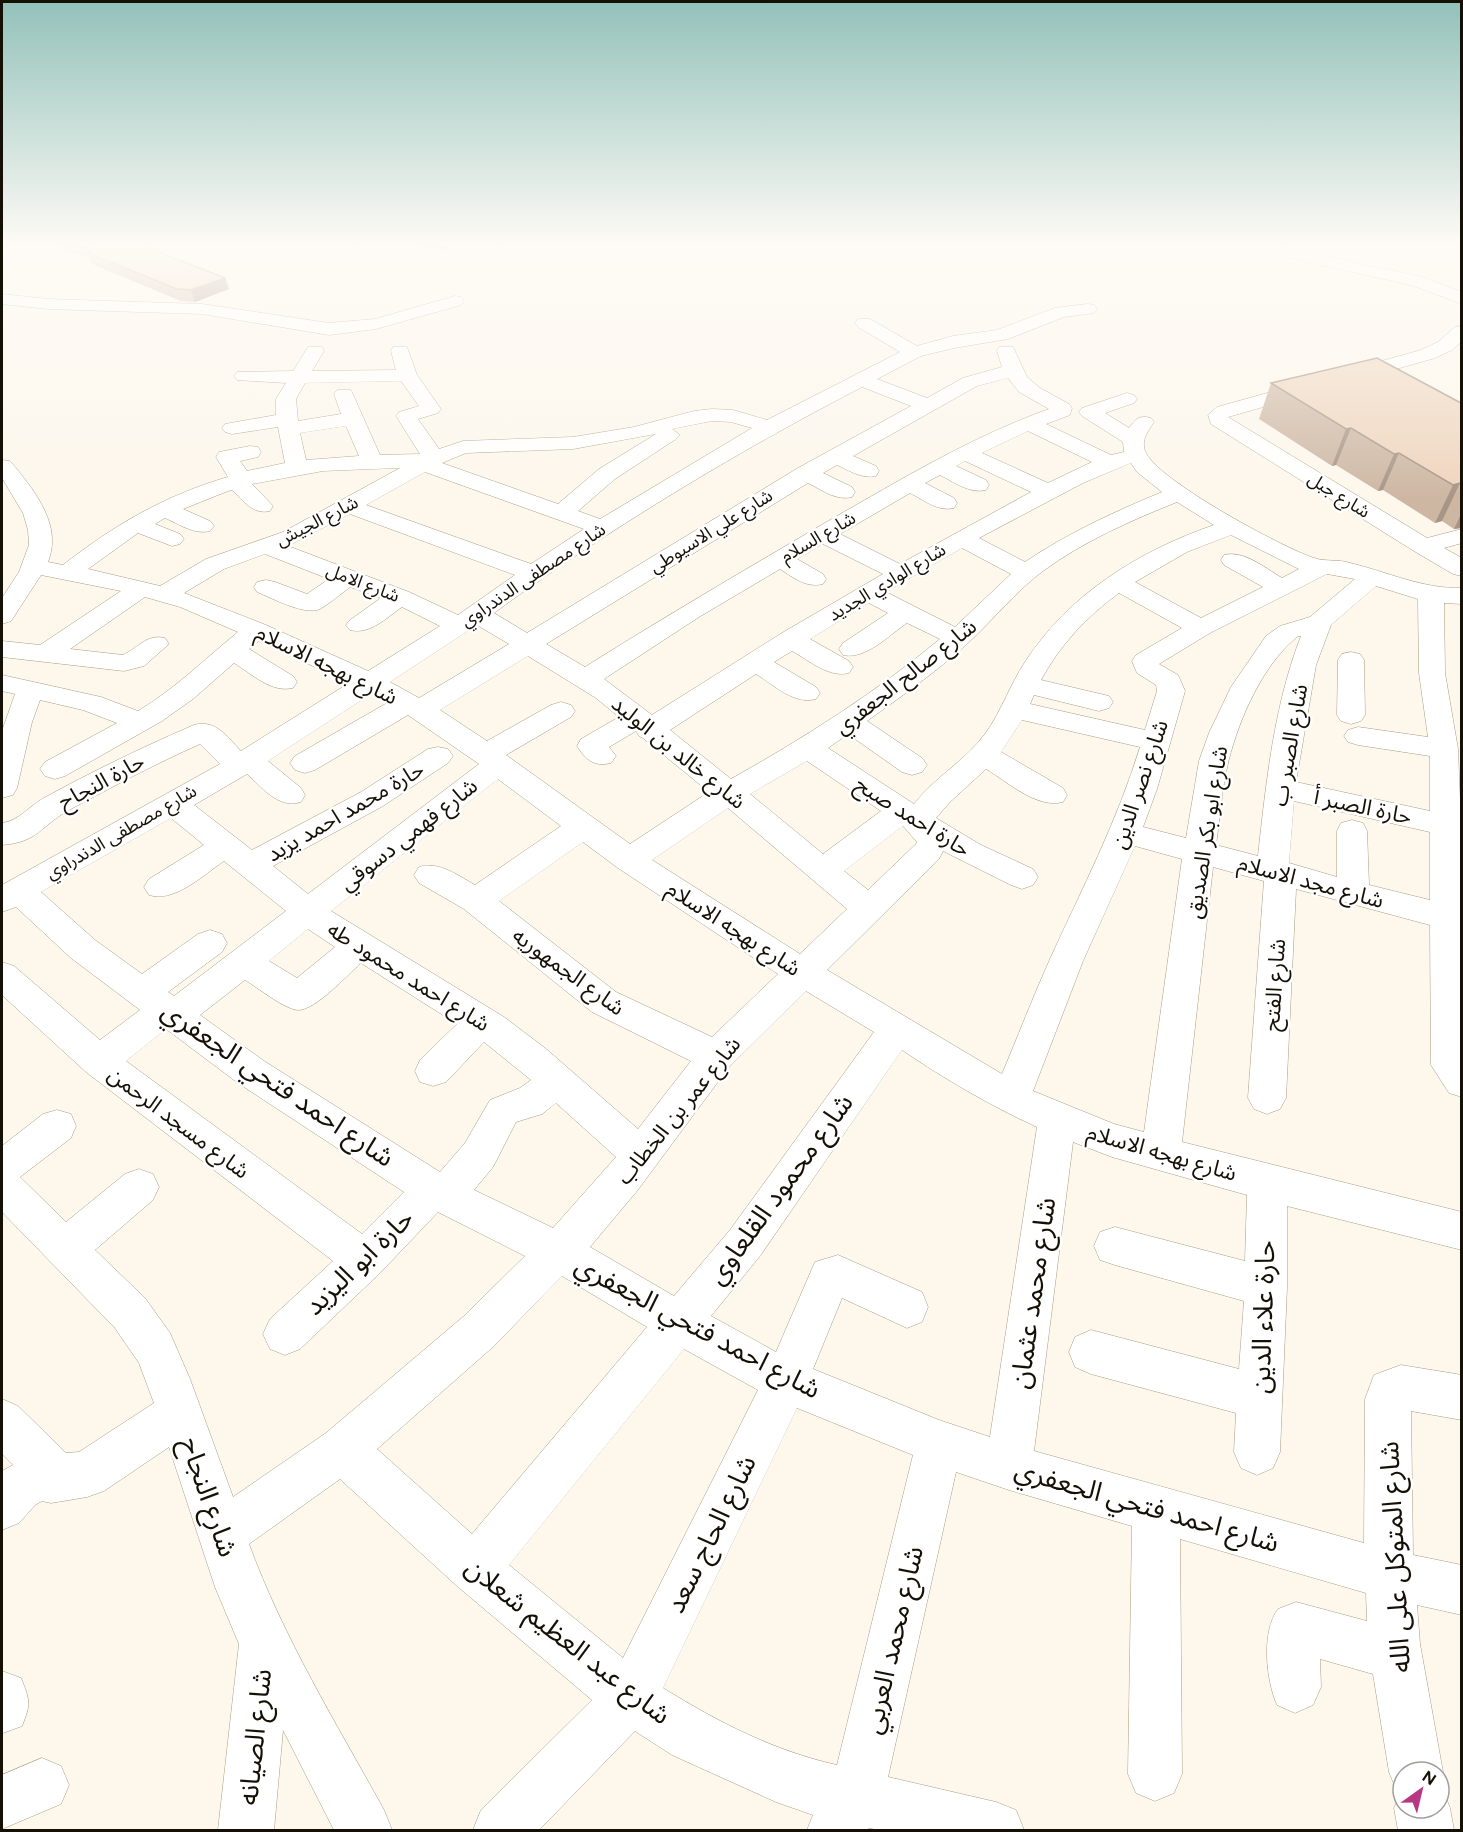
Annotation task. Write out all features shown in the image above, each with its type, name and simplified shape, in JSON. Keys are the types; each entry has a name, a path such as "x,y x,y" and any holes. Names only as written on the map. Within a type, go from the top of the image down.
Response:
{"street":[{"path":"876,329 917,351 963,371"},
{"name":"شارع مصطفى الدندراوي","path":"10,895 244,763 468,620 533,573 602,528 769,427 917,351 953,342 1001,335 1015,329"},
{"name":"شارع جبل","path":"1461,331 1445,346 1428,354 1224,411 1218,415 1218,420 1461,569"},
{"path":"1001,335 1011,371"},
{"path":"295,458 286,399 315,351"},
{"path":"392,377 393,353"},
{"name":"شارع علي الاسيوطي","path":"305,763 529,645 782,487 927,405 963,371 1011,371"},
{"name":"شارع السلام","path":"556,702 581,677 939,466 1028,423 1060,412 1062,408 1024,386 1011,371"},
{"path":"342,375 357,429 373,462"},
{"path":"253,382 342,375 392,377 431,409 406,416 429,461"},
{"path":"860,379 927,405"},
{"path":"1127,399 1089,412 1138,439 1151,475 1179,493 1280,587"},
{"path":"429,461 463,447 540,445 605,439 702,416 732,416 769,427"},
{"path":"562,513 607,474 702,416"},
{"path":"1028,423 1110,463"},
{"path":"1063,440 1107,423"},
{"path":"232,428 288,424 357,429"},
{"path":"69,572 114,537 163,509 333,443 357,429"},
{"name":"شارع الوادي الجديد","path":"601,756 591,747 643,724 755,662 961,538 1110,463 1138,439"},
{"path":"974,448 1035,465"},
{"path":"974,448 1049,492"},
{"path":"250,452 227,457 239,480 262,506"},
{"path":"836,456 868,471"},
{"path":"295,458 322,464 429,461 602,528"},
{"name":"شارع الجيش","path":"45,654 154,591 215,564 291,537 429,461"},
{"path":"2,466 40,521 42,544 35,567 2,616"},
{"path":"939,466 978,485"},
{"path":"806,473 844,492"},
{"path":"910,484 946,503"},
{"path":"782,487 810,500"},
{"path":"204,492 227,511"},
{"name":"شارع صالح الجعفري","path":"629,860 729,793 808,748 907,680 958,638 1028,573 1069,543 1123,516 1179,493"},
{"path":"349,506 533,573"},
{"path":"163,509 202,526"},
{"path":"135,524 172,539"},
{"path":"823,535 900,573"},
{"path":"1422,546 1461,536"},
{"path":"961,538 1028,573"},
{"path":"823,870 927,806 974,767 998,738 1048,646 1066,627 1100,596 1119,583 1150,562 1194,540 1233,543 1320,568 1340,567 1431,596 1461,596"},
{"name":"شارع الامل","path":"265,546 468,620"},
{"path":"780,559 814,579"},
{"path":"55,769 139,722 183,694 216,666 236,628 266,587 306,562"},
{"name":"شارع بهجه الاسلام","path":"35,567 69,572 154,591 236,628 371,683 414,707 493,759 629,860 701,909 897,1028 951,1064 1011,1098 1112,1140 1267,1183 1461,1231"},
{"name":"شارع نصر الدين","path":"1011,1098 1066,961 1125,833 1156,742 1171,686 1163,676 1146,667 1145,661 1201,628 1320,568"},
{"path":"266,587 310,604 348,577"},
{"name":"شارع ابو بكر الصديق","path":"1161,1154 1199,851 1214,761 1223,733 1245,687 1266,652 1282,635 1319,622 1371,578"},
{"path":"1119,583 1201,628"},
{"path":"868,593 958,638"},
{"path":"1431,596 1432,673 1444,749 1446,825 1453,919 1448,1055 1449,1065 1461,1082"},
{"path":"359,625 400,597"},
{"path":"791,639 846,658 906,612"},
{"name":"شارع خالد بن الوليد","path":"468,620 529,645 606,692 868,908"},
{"name":"شارع الصبر ب","path":"1277,871 1280,788 1307,651 1319,622"},
{"path":"236,628 268,681"},
{"path":"2,649 128,663 156,644"},
{"path":"1351,660 1353,714"},
{"path":"755,662 806,693"},
{"path":"1301,680 1353,714 1444,749"},
{"path":"2,682 91,703 139,722"},
{"path":"2,788 18,722 31,688"},
{"path":"1020,697 1099,702"},
{"path":"1020,697 1156,742"},
{"name":"شارع فهمي دسوقي","path":"99,1061 161,1005 243,962 308,911 493,759 556,702"},
{"path":"848,721 912,765"},
{"name":"حارة النجاح","path":"2,834 19,832 42,812 115,773 204,730 244,763"},
{"path":"277,742 330,781"},
{"name":"حارة احمد صبح","path":"808,748 910,817 970,854 1022,877"},
{"path":"88,750 115,773"},
{"name":"حارة محمد احمد يزيد","path":"160,887 372,799 438,756"},
{"path":"984,756 1052,795"},
{"path":"244,763 290,795"},
{"name":"حارة الصبر أ","path":"1280,788 1446,825"},
{"name":"شارع احمد محمود طه","path":"172,803 308,911 482,1021 532,1059 641,1155"},
{"name":"شارع عمر بن الخطاب","path":"222,1534 342,1449 479,1331 558,1251 623,1179 716,1056 932,846 933,841 910,817"},
{"path":"476,901 584,826"},
{"path":"1352,831 1353,891"},
{"name":"شارع مجد الاسلام","path":"1125,833 1453,919"},
{"name":"شارع الفتح","path":"1267,1098 1277,871"},
{"name":"شارع الجمهوريه","path":"430,875 476,901 604,1002 716,1056"},
{"name":"شارع احمد فتحي الجعفري","path":"10,895 251,1072 439,1193 558,1251 680,1323 786,1381 939,1443 1009,1467 1390,1575 1461,1590"},
{"path":"161,1005 210,942"},
{"path":"243,962 298,996 359,945"},
{"name":"شارع مسجد الرحمن","path":"2,975 99,1061 364,1260"},
{"path":"433,1071 482,1021"},
{"name":"شارع محمود القلعاوي","path":"474,1569 745,1243 897,1028"},
{"name":"حارة ابو اليزيد","path":"285,1334 479,1155 503,1111 529,1103 556,1082"},
{"name":"شارع محمد عثمان","path":"1009,1467 1057,1119"},
{"path":"4,1188 57,1126"},
{"name":"حارة علاء الدين","path":"1257,1452 1266,1287 1267,1183"},
{"path":"66,1248 139,1187"},
{"name":"شارع النجاح","path":"4,1188 130,1312 155,1348 240,1587 265,1643 364,1830"},
{"path":"1115,1246 1266,1287"},
{"name":"شارع الحاج سعد","path":"501,1830 631,1698 786,1381 833,1274 908,1307"},
{"path":"1091,1352 1260,1397"},
{"name":"شارع المتوكل على الله","path":"1414,1760 1396,1655 1390,1575 1389,1392 1394,1387 1401,1387 1461,1398"},
{"path":"2,1506 18,1488 28,1481 39,1477 58,1478 87,1474 180,1413"},
{"path":"2,1422 58,1478"},
{"name":"شارع محمد العربي","path":"846,1815 939,1443"},
{"name":"شارع عبد العظيم شعلان","path":"342,1449 474,1569 631,1698 691,1736 795,1783 846,1815 996,1830"},
{"path":"1155,1774 1156,1510"},
{"path":"1295,1687 1293,1631 1296,1627 1396,1655"},
{"name":"شارع الصيانه","path":"246,1830 265,1643"}],"building":[{"path":"1377,358 1461,403 1461,484 1453,485 1399,453 1394,454 1351,428 1346,429 1271,383"}]}
